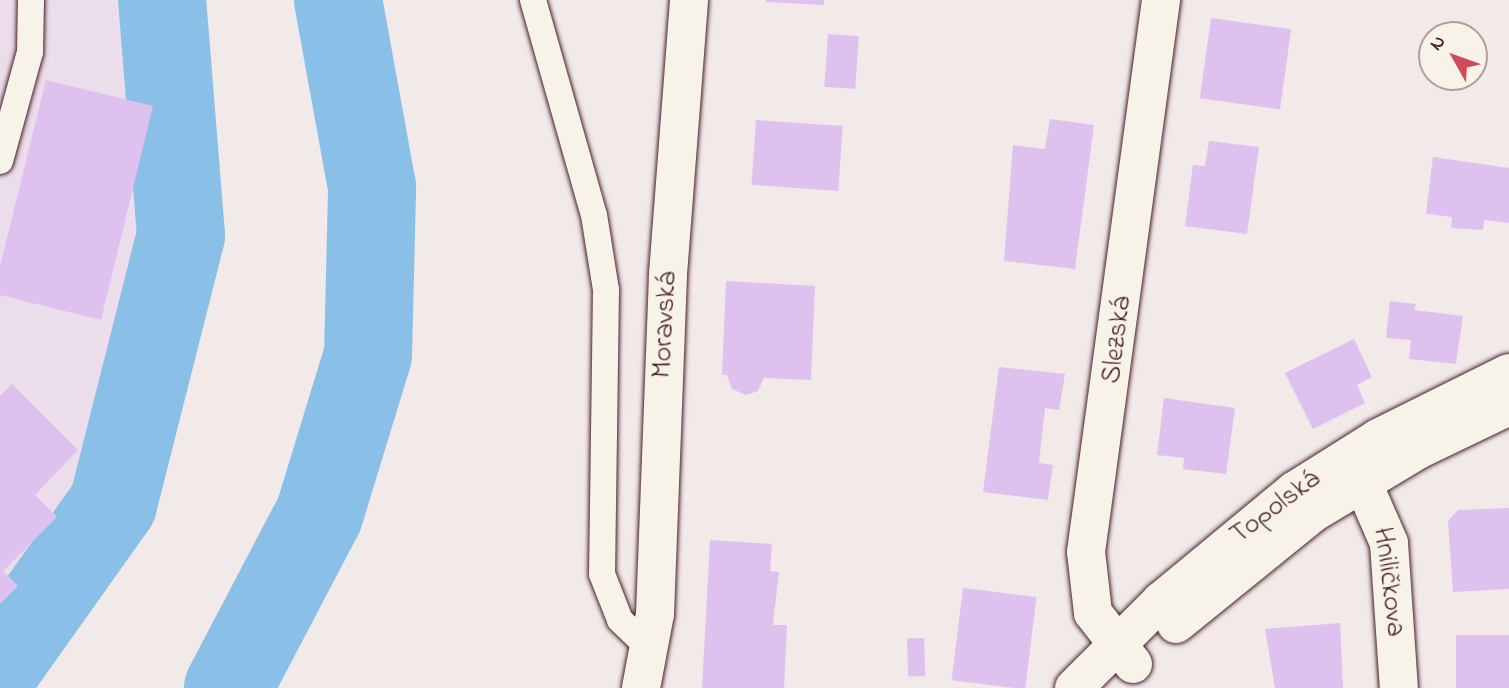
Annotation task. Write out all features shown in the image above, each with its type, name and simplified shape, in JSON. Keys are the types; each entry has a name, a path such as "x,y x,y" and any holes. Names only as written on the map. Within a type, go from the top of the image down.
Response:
{"street":[{"name":"Moravská","path":"640,688 650,649 668,274 689,0"},
{"name":"Slezská","path":"1120,666 1089,600 1087,531 1108,412 1161,0"},
{"name":"Topolská","path":"1120,666 1294,491 1378,438 1509,373"},
{"name":"Topolská","path":"1074,688 1120,666 1264,550 1362,481 1509,406"},
{"name":"Hniličkova","path":"1362,481 1389,542 1399,688"}],"lane":[{"path":"0,161 30,52 31,0"},
{"path":"533,0 604,266 602,574 620,620 650,649"}],"shaded area":[{"path":"0,0 171,0 167,121 146,277 61,517 18,586 0,605"}],"building":[{"path":"824,0 824,5 766,2"},
{"path":"1211,18 1291,29 1280,109 1200,98"},
{"path":"828,34 859,36 855,89 824,87"},
{"path":"46,80 153,106 101,320 0,295 0,266"},
{"path":"1050,119 1094,125 1075,269 1004,261 1013,145 1045,149"},
{"path":"756,120 843,126 838,191 751,185"},
{"path":"1209,141 1259,147 1247,234 1185,226 1193,165 1205,166"},
{"path":"1433,157 1509,168 1509,223 1484,220 1483,230 1451,228 1452,217 1426,214"},
{"path":"726,281 815,286 811,380 764,378 758,391 746,395 732,389 727,375 722,375"},
{"path":"1390,301 1416,304 1414,310 1463,316 1456,364 1409,359 1411,340 1386,338"},
{"path":"1354,339 1372,377 1357,385 1365,403 1313,429 1285,373"},
{"path":"999,367 1065,374 1059,410 1045,408 1039,463 1053,465 1048,500 983,492"},
{"path":"12,384 78,450 35,495 57,517 3,571 18,586 0,604 0,396"},
{"path":"1164,398 1235,408 1226,474 1183,469 1184,458 1157,455"},
{"path":"1509,508 1509,589 1453,592 1448,521 1458,510"},
{"path":"710,540 772,544 770,571 779,572 773,625 787,625 784,688 702,688"},
{"path":"963,588 1036,597 1025,688 952,680"},
{"path":"1340,623 1343,688 1275,688 1265,629"},
{"path":"1456,635 1509,635 1509,688 1456,688"},
{"path":"924,638 925,676 908,677 907,639"}],"waterway":[{"path":"0,663 113,504 181,235 162,0"},
{"path":"228,688 319,515 368,355 372,187 338,0"}]}
